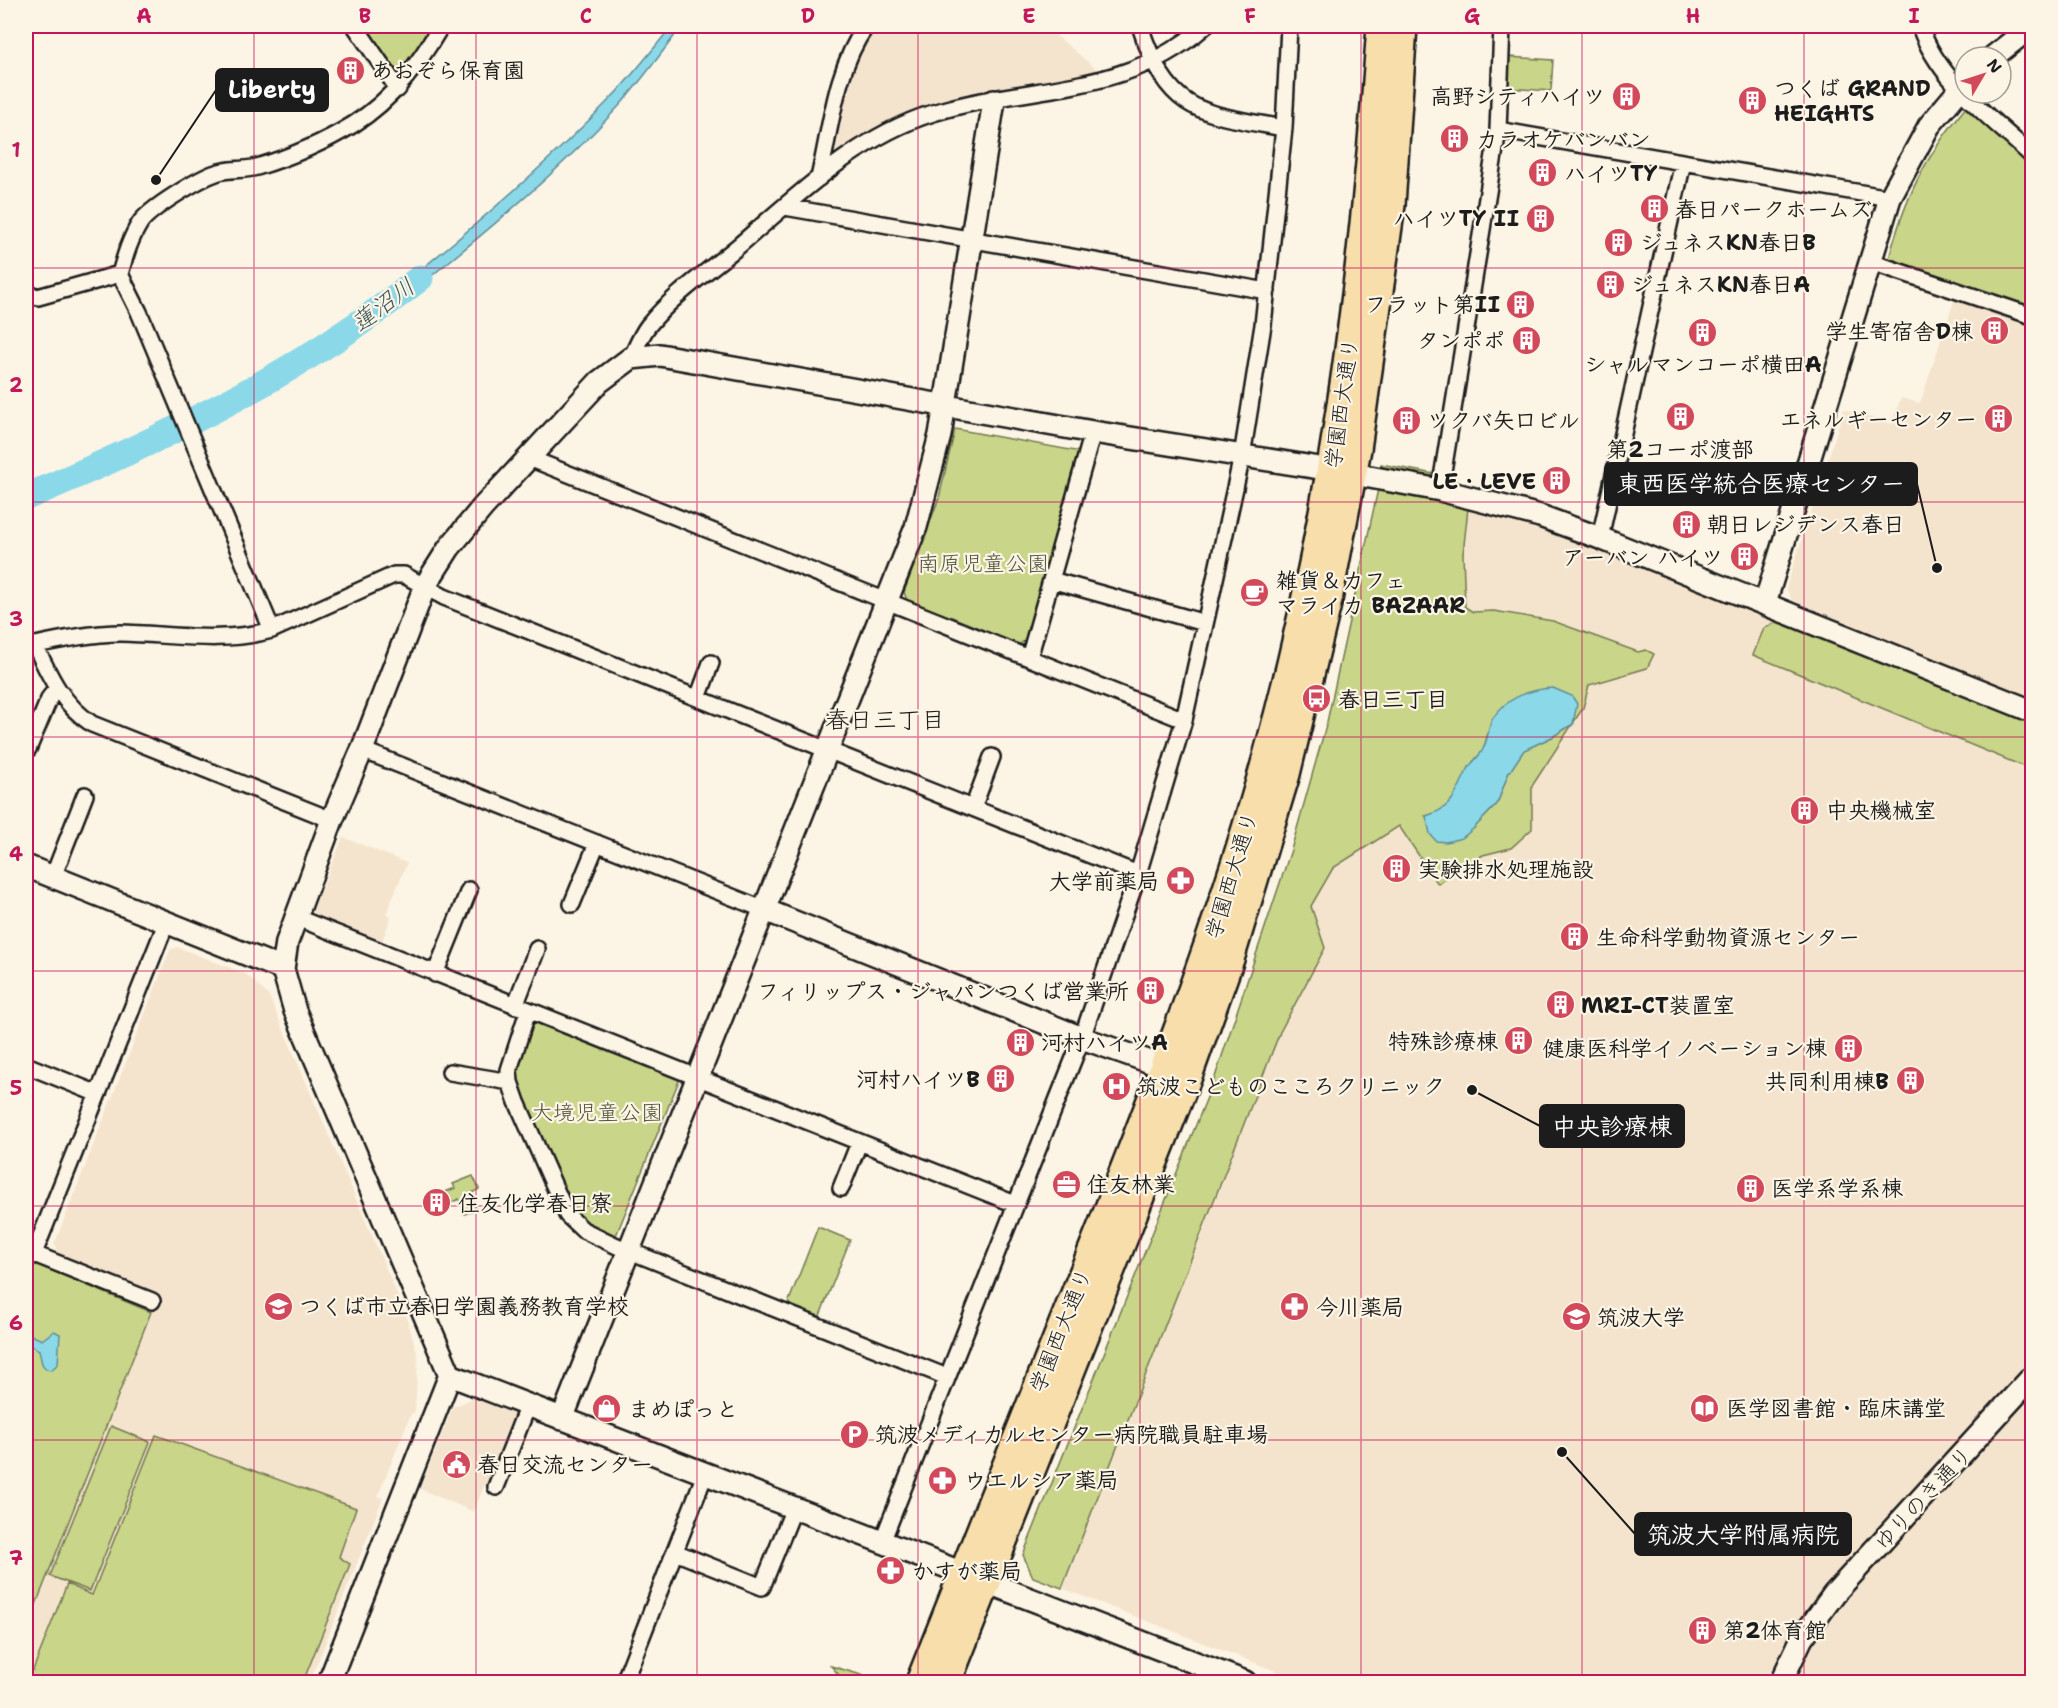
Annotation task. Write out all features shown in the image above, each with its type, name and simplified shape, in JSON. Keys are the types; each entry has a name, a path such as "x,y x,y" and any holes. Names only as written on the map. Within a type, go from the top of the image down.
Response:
{"highway":[{"name":"学園西大通り","path":"920,1683 975,1578 1176,1072 1230,959 1286,774 1326,611 1342,472 1381,26"},
{"name":"学園西大通り","path":"1342,472 1391,205 1403,26"},
{"name":"学園西大通り","path":"947,1683 975,1578"}],"street":[{"path":"355,26 398,89"},
{"path":"272,630 120,274 126,251 142,220 199,180 219,172 255,167 312,146 354,124 398,89 419,63 441,26"},
{"path":"819,178 838,89 851,53 866,26"},
{"path":"1140,26 1154,60 1177,95 1200,110 1215,116 1284,128"},
{"path":"329,1683 450,1375 295,1011 283,969 284,955 295,917 332,820 362,750 425,586 449,548 529,458 599,382 631,358 654,321 691,285 819,178 867,143 933,113 1103,80 1168,54 1204,26"},
{"path":"882,1542 1082,1038 1138,874 1184,720 1242,456 1267,291 1284,128 1289,26"},
{"path":"1440,490 1498,130 1502,26"},
{"path":"1920,26 1930,48 1953,75"},
{"path":"2008,45 2032,26"},
{"path":"1765,603 1890,198 1929,126 1953,97"},
{"path":"562,1419 888,601 926,494 973,240 994,101"},
{"path":"1981,105 2032,156"},
{"path":"1498,130 1890,198"},
{"path":"1600,538 1683,162"},
{"path":"785,207 1267,291"},
{"path":"1871,262 2032,316"},
{"path":"26,293 38,297 120,274"},
{"path":"631,358 660,355 1093,432 1440,490 1540,516 1600,538 2032,711"},
{"path":"1029,658 1093,432"},
{"path":"529,458 1184,720"},
{"path":"332,820 92,724 76,713 56,690 30,646 119,633 186,637 250,635 272,630 394,575 404,575 444,597 1138,874"},
{"path":"1051,580 1205,623"},
{"path":"698,698 711,663"},
{"path":"28,749 50,697 56,690"},
{"path":"362,750 1082,1038 1176,1072"},
{"path":"973,808 992,757"},
{"path":"53,877 85,795"},
{"path":"572,904 597,843"},
{"path":"26,866 283,969"},
{"path":"435,974 469,890"},
{"path":"295,917 1015,1204"},
{"path":"152,1301 30,1253 98,1094 167,921"},
{"path":"537,949 521,1008 511,1060 510,1082 567,1215 583,1230 630,1251 947,1377"},
{"path":"26,1065 98,1094"},
{"path":"450,1072 510,1082"},
{"path":"841,1188 859,1143"},
{"path":"450,1375 1245,1683"},
{"name":"ゆりのき通り","path":"1781,1683 1802,1638 1834,1594 2032,1377"},
{"path":"496,1487 528,1405"},
{"path":"624,1683 705,1474"},
{"path":"675,1552 762,1587 794,1508"}],"shaded area":[{"path":"873,26 1045,26 1100,72 947,105 834,159 830,153 852,67"},
{"path":"1956,295 2032,320 2032,699 1792,600 1786,588 1844,409 1891,424 1901,398 1920,403"},
{"name":"筑波大学","path":"1378,489 1395,490 1534,522 1782,620 2032,724 2032,1682 1304,1682 1033,1577 1023,1555 1214,1080 1291,850 1327,722"},
{"path":"343,837 407,863 386,914 391,917 381,944 315,917 313,910"},
{"name":"つくば市立春日学園義務教育学校","path":"177,947 246,974 269,996 407,1317 418,1357 415,1412 411,1414 378,1496 383,1498 310,1682 26,1682 26,1630 158,1295 54,1254 57,1246 54,1245 170,950"},
{"path":"473,1398 515,1414 517,1420 492,1485 484,1486 474,1512 420,1489 453,1407"}],"green space":[{"path":"362,26 433,26 415,57 400,76 395,76"},
{"path":"1509,57 1553,60 1551,91 1507,88"},
{"path":"1967,106 2032,164 2032,311 1888,262 1901,218 1918,179 1939,143"},
{"name":"南原児童公園","path":"955,429 1081,452 1028,638 1017,646 907,601 904,592 939,498"},
{"path":"1381,464 1434,474 1429,480 1379,472"},
{"path":"1378,489 1395,490 1468,508 1463,554 1465,607 1473,612 1494,611 1553,621 1638,652 1646,650 1654,654 1647,668 1589,685 1583,708 1573,724 1492,719 1483,751 1473,762 1453,801 1443,811 1426,816 1473,829 1497,804 1508,774 1524,750 1552,737 1572,724 1532,786 1532,829 1511,848 1483,855 1438,884 1399,826 1333,868 1311,906 1325,948 1280,1032 1062,1588 1033,1577 1023,1555 1214,1080 1291,850 1327,722"},
{"path":"1782,620 2032,724 2032,770 1753,655 1764,628"},
{"name":"大境児童公園","path":"538,1022 680,1078 615,1238 590,1225 569,1207 518,1086 522,1048 530,1025"},
{"path":"473,1176 479,1189 470,1194 476,1209 465,1214 459,1199 448,1204 443,1193 455,1188 453,1184"},
{"path":"818,1227 850,1240 819,1318 787,1306"},
{"path":"26,1260 151,1312 26,1630"},
{"path":"111,1426 150,1442 90,1591 50,1576"},
{"path":"156,1435 356,1508 339,1557 350,1564 303,1682 26,1682 26,1667 33,1670 67,1584 92,1595"},
{"path":"831,1666 865,1676 863,1682 845,1682"}],"water":[{"path":"672,26 682,26 620,105 594,132 511,210 394,306 388,296 474,225 557,151 618,90"},
{"path":"1553,688 1572,696 1577,704 1573,724 1524,750 1508,774 1497,804 1473,829 1462,838 1446,842 1436,841 1430,834 1426,816 1443,808 1453,798 1469,767 1483,749 1490,725 1498,711 1519,696 1536,690"},
{"path":"54,1331 60,1334 58,1364 51,1370 46,1369 42,1364 39,1350 26,1343 26,1333 42,1340"}],"waterway":[{"name":"蓮沼川","path":"26,497 129,452 230,401 328,344 420,278"}],"place":[{"name":"あおぞら保育園","path":"350,70"},
{"name":"高野シティハイツ","path":"1626,96"},
{"name":"つくば GRAND HEIGHTS","path":"1753,101"},
{"name":"カラオケバンバン","path":"1455,139"},
{"name":"ハイツTY","path":"1543,173"},
{"name":"Liberty","path":"156,180"},
{"name":"春日パークホームズ","path":"1654,209"},
{"name":"ハイツTY II","path":"1540,218"},
{"name":"ジュネスKN春日B","path":"1619,242"},
{"name":"ジュネスKN春日A","path":"1610,284"},
{"name":"フラット第II","path":"1521,304"},
{"name":"学生寄宿舎D棟","path":"1994,331"},
{"name":"シャルマンコーポ横田A","path":"1703,332"},
{"name":"タンポポ","path":"1526,340"},
{"name":"第2コーポ渡部","path":"1680,417"},
{"name":"エネルギーセンター","path":"1998,419"},
{"name":"ツクバ矢口ビル","path":"1406,420"},
{"name":"LE・LEVE","path":"1557,481"},
{"name":"朝日レジデンス春日","path":"1686,524"},
{"name":"アーバン ハイツ","path":"1744,557"},
{"name":"東西医学統合医療センター","path":"1937,568"},
{"name":"雑貨＆カフェ マライカ BAZAAR","path":"1255,593"},
{"name":"春日三丁目","path":"1317,699"},
{"name":"中央機械室","path":"1805,810"},
{"name":"実験排水処理施設","path":"1397,869"},
{"name":"大学前薬局","path":"1180,881"},
{"name":"生命科学動物資源センター","path":"1575,937"},
{"name":"フィリップス・ジャパンつくば営業所","path":"1150,991"},
{"name":"MRI-CT装置室","path":"1560,1005"},
{"name":"特殊診療棟","path":"1519,1041"},
{"name":"河村ハイツA","path":"1020,1042"},
{"name":"健康医科学イノベーション棟","path":"1848,1048"},
{"name":"河村ハイツB","path":"1001,1079"},
{"name":"共同利用棟B","path":"1910,1081"},
{"name":"筑波こどものこころクリニック","path":"1116,1086"},
{"name":"中央診療棟","path":"1472,1090"},
{"name":"住友林業","path":"1066,1184"},
{"name":"医学系学系棟","path":"1750,1188"},
{"name":"住友化学春日寮","path":"437,1203"},
{"name":"つくば市立春日学園義務教育学校","path":"278,1306"},
{"name":"今川薬局","path":"1295,1307"},
{"name":"筑波大学","path":"1576,1317"},
{"name":"医学図書館・臨床講堂","path":"1705,1408"},
{"name":"まめぽっと","path":"607,1409"},
{"name":"筑波メディカルセンター病院職員駐車場","path":"854,1434"},
{"name":"筑波大学附属病院","path":"1562,1452"},
{"name":"春日交流センター","path":"456,1464"},
{"name":"ウエルシア薬局","path":"943,1480"},
{"name":"かすが薬局","path":"891,1571"},
{"name":"第2体育館","path":"1702,1630"}],"district":[{"name":"春日三丁目","path":"885,720"}]}
